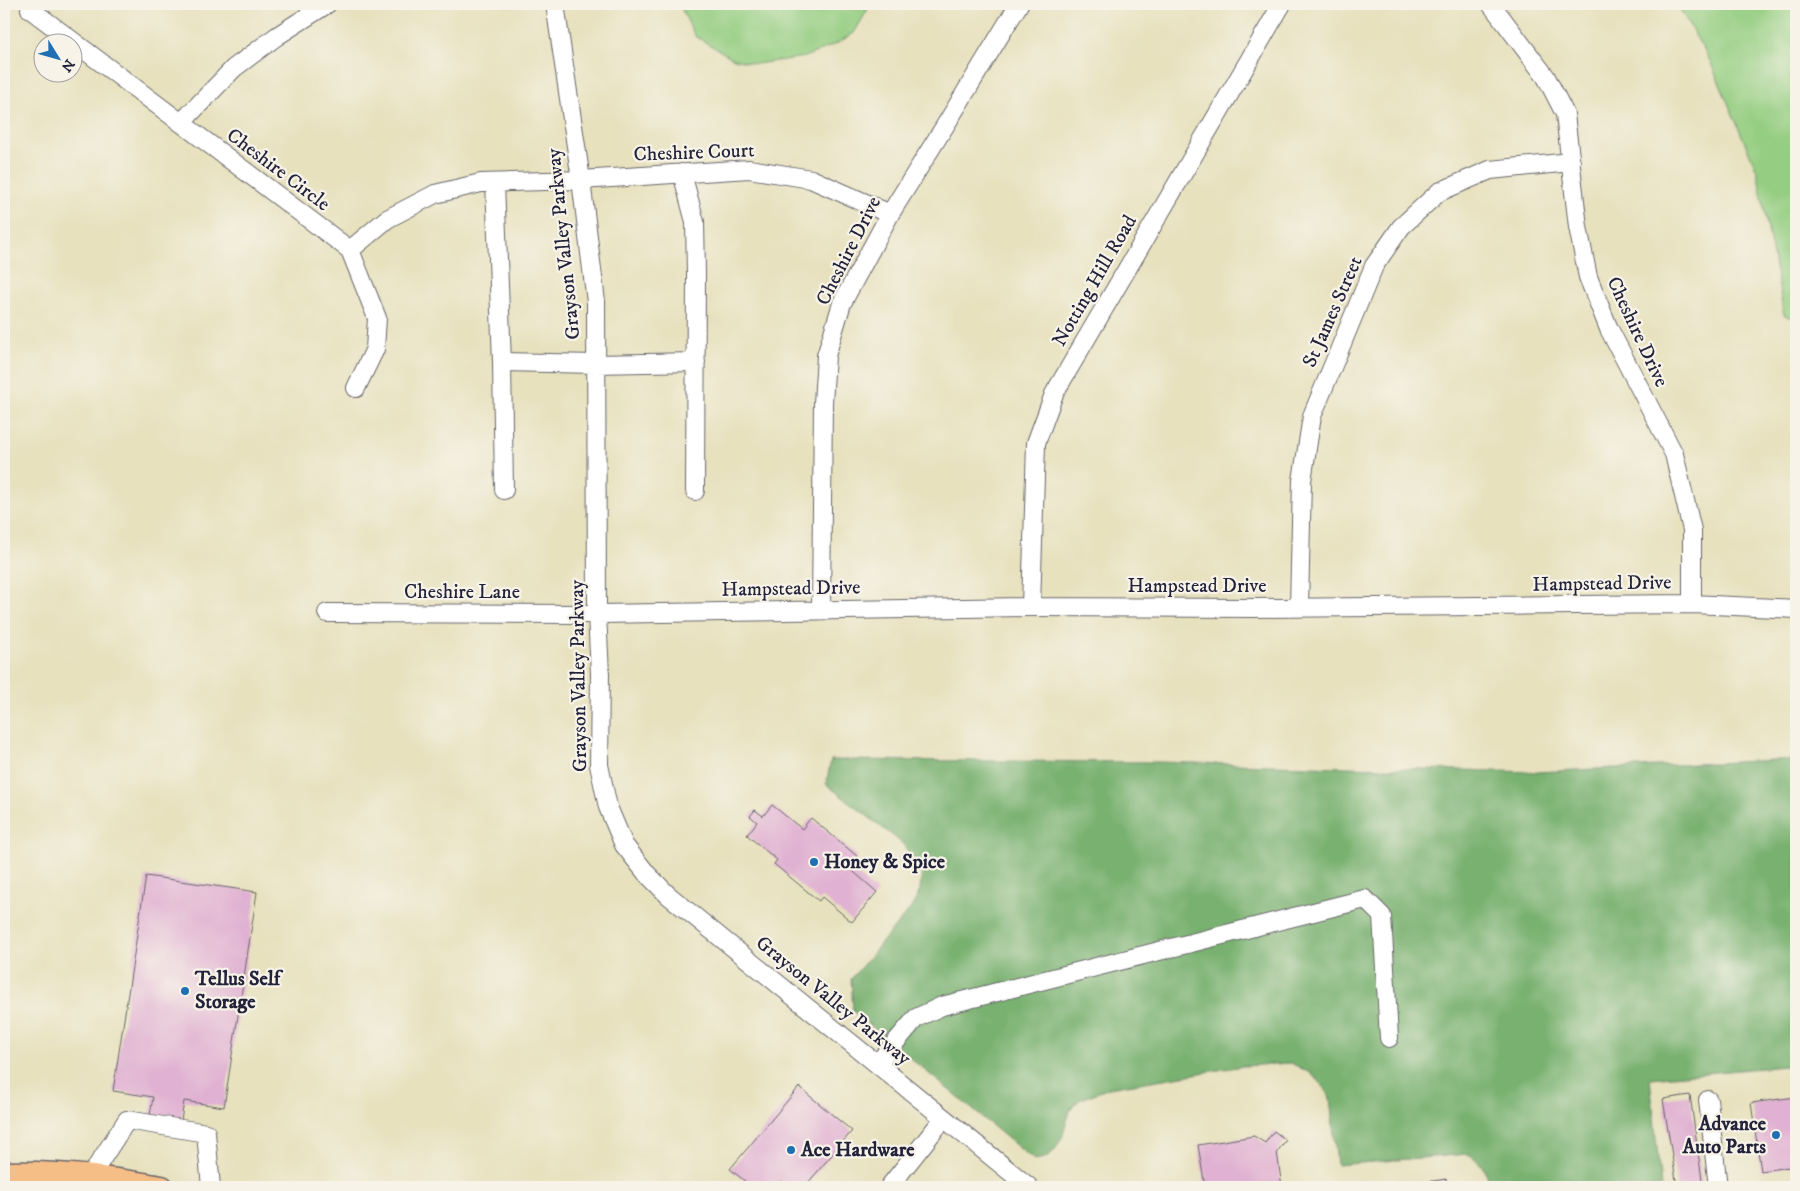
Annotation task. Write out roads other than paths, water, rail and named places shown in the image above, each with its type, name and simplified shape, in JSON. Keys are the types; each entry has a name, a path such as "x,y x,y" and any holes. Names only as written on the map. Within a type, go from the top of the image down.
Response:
{"main road":[{"path":"4,1173 21,1172 90,1177 162,1187"}],"street":[{"path":"181,123 234,68 327,4"},
{"name":"Grayson Valley Parkway","path":"555,4 581,180 596,302 597,614 600,674 599,765 608,807 624,845 647,874 668,895 1029,1187"},
{"name":"Cheshire Drive","path":"821,610 823,403 826,356 842,303 890,214 1019,4"},
{"name":"Notting Hill Road","path":"1031,607 1036,444 1054,394 1282,4"},
{"name":"Cheshire Drive","path":"1490,4 1546,77 1565,114 1578,227 1588,277 1609,329 1674,454 1692,530 1692,604"},
{"name":"Cheshire Circle","path":"30,9 350,250"},
{"name":"St James Street","path":"1299,607 1302,481 1312,416 1374,266 1401,227 1439,192 1490,170 1572,162"},
{"name":"Cheshire Court","path":"581,180 749,168 811,180 890,214"},
{"path":"682,173 695,222 695,491"},
{"path":"356,388 376,348 377,318 350,250 387,220 435,194 481,183 581,180"},
{"path":"495,183 502,362 504,490"},
{"path":"502,362 596,364 696,362"},
{"name":"Hampstead Drive","path":"597,614 1031,607 1629,606 1692,604 1796,608"},
{"name":"Cheshire Lane","path":"327,613 597,614"},
{"path":"877,1064 916,1018 942,1006 1365,898 1382,916 1389,1038"},
{"path":"1708,1100 1718,1187"},
{"path":"889,1187 944,1118"},
{"path":"90,1177 127,1120 206,1133 211,1187"}],"place":[{"name":"Honey & Spice","path":"814,862"},
{"name":"Tellus Self Storage","path":"185,991"},
{"name":"Advance Auto Parts","path":"1776,1135"},
{"name":"Ace Hardware","path":"791,1150"}]}
